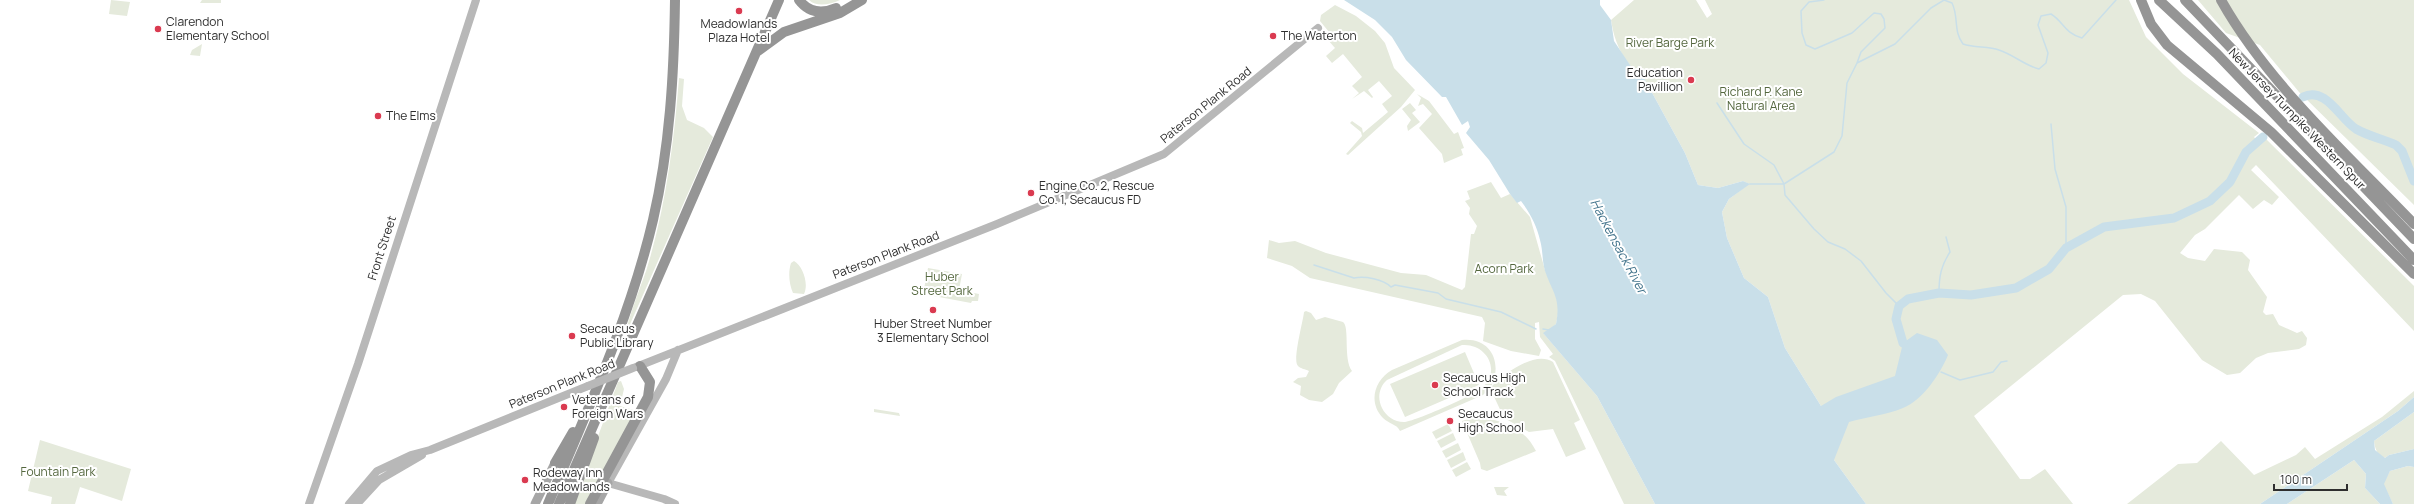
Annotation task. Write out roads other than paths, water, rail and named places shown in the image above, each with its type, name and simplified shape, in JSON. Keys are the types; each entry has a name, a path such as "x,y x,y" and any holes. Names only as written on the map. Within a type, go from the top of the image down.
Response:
{"highway":[{"path":"548,504 630,302 644,253 659,192 671,104 675,0"},
{"path":"559,504 779,0"},
{"path":"799,0 806,7 819,12 835,9 852,0"},
{"path":"756,53 784,32 840,14 862,0"},
{"path":"2141,0 2148,18 2163,40 2279,140 2414,274"},
{"path":"2182,0 2204,20"},
{"name":"New Jersey Turnpike Western Spur","path":"2185,0 2414,239"},
{"path":"2221,0 2240,32 2272,74 2414,224"},
{"name":"New Jersey Turnpike Western Spur","path":"2162,2 2217,54 2414,260"},
{"path":"570,504 622,361"},
{"path":"590,504 648,397 650,382 636,367"},
{"path":"555,463 591,401"}],"main road":[{"path":"535,504 555,463"},
{"path":"597,504 608,482"}],"street":[{"name":"Front Street","path":"309,504 358,364 476,0"},
{"name":"Paterson Plank Road","path":"362,488 377,471 411,455 430,450 678,350 993,226 1164,154 1318,28"},
{"path":"675,504 664,499 608,482 666,379 678,350"},
{"name":"Paterson Plank Road","path":"357,504 379,480 430,450"},
{"path":"362,488 362,497"},
{"path":"348,504 362,488"}],"water":[{"name":"Hackensack River","path":"1344,0 1600,0 1600,5 1611,20 1614,41 1636,74 1639,72 1644,78 1685,153 1698,185 1718,188 1743,181 1750,184 1729,199 1722,212 1727,238 1744,278 1768,297 1785,348 1821,406 1836,397 1895,376 1903,343 1917,333 1937,340 1948,355 1930,386 1910,404 1890,412 1849,422 1834,460 1866,504 1655,504 1597,396 1543,333 1556,324 1558,308 1545,271 1539,235 1527,210 1521,201 1517,203 1489,160 1466,133 1470,127 1468,121 1462,125 1446,97 1442,97 1406,60 1392,37 1375,20"},
{"path":"2414,397 2414,412 2374,441 2375,450 2385,458 2389,455 2414,449 2414,467 2408,466 2390,471 2384,484 2393,504 2380,504 2365,488 2366,474 2354,460 2287,504 2260,504 2398,411"}],"waterway":[{"path":"1824,0 1809,2 1801,11 1802,33 1806,45 1815,49 1852,33 1874,13 1881,14 1884,19 1885,28 1861,52 1857,63"},
{"path":"1944,0 1952,3 1958,34 1963,44 1999,50 2039,69 2046,63 2048,53 2038,25 2041,16 2051,14 2071,33 2082,38 2116,0"},
{"path":"1750,184 1784,184 1834,152 1842,136 1847,83 1857,63 1895,44 1931,8 1944,0"},
{"path":"2303,97 2311,95 2319,96 2332,105 2356,129 2365,134 2396,145 2402,151 2414,181"},
{"path":"1717,103 1744,144 1774,165 1784,184 1785,195 1814,229 1828,242 1845,249 1861,261 1886,293 1899,306"},
{"path":"2051,124 2055,169 2066,207 2066,248"},
{"path":"1903,343 1896,319 1899,306 1908,299 1939,293 1971,295 2016,288 2049,269 2066,248 2104,227 2174,218 2210,201 2230,182 2246,152 2263,137"},
{"path":"1939,293 1941,271 1950,252 1946,237"},
{"path":"1314,265 1354,278 1358,277 1379,280 1391,287 1395,285 1438,293 1446,299 1501,312 1536,329"},
{"path":"1543,329 1549,330"},
{"path":"1941,372 1960,380 1993,372 2001,362 2007,361"}],"place":[{"name":"Meadowlands Plaza Hotel","path":"739,11"},
{"name":"Clarendon Elementary School","path":"158,29"},
{"name":"The Waterton","path":"1273,36"},
{"name":"Education Pavillion","path":"1691,80"},
{"name":"The Elms","path":"378,116"},
{"name":"Engine Co. 2, Rescue Co. 1, Secaucus FD","path":"1031,193"},
{"name":"Huber Street Number 3 Elementary School","path":"933,310"},
{"name":"Secaucus Public Library","path":"572,336"},
{"name":"Secaucus High School Track","path":"1435,385"},
{"name":"Veterans of Foreign Wars","path":"564,407"},
{"name":"Secaucus High School","path":"1450,421"},
{"name":"Rodeway Inn Meadowlands","path":"525,480"}],"park label":[{"name":"River Barge Park","path":"1670,43"},
{"name":"Richard P. Kane Natural Area","path":"1761,99"},
{"name":"Acorn Park","path":"1504,269"},
{"name":"Huber Street Park","path":"942,284"},
{"name":"Fountain Park","path":"58,472"}]}
